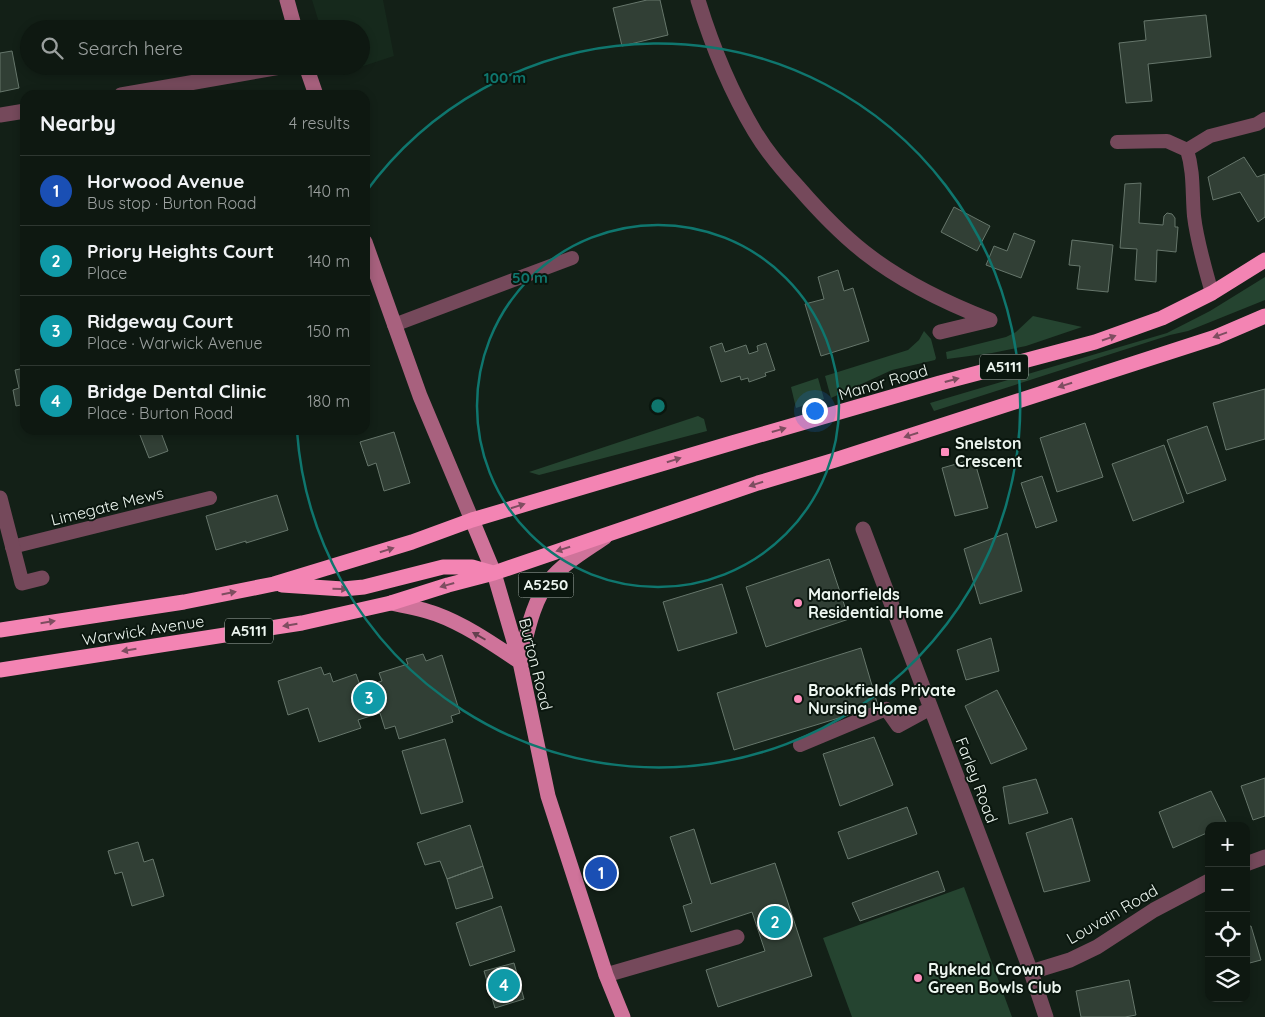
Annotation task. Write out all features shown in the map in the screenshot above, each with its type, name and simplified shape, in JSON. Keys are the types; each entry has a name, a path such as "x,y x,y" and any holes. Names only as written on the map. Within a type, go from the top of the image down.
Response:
{"highway":[{"name":"Manor Road","path":"472,520 902,394 1095,342 1162,318 1212,293 1265,260"},
{"name":"A5111","path":"274,584 343,589 364,587 443,567 472,567 494,573 758,483 1192,344 1265,316"},
{"name":"Warwick Avenue","path":"0,630 184,602 274,584 412,542 472,520"},
{"name":"Warwick Avenue","path":"0,670 302,623 391,603 494,573"}],"main road":[{"name":"Burton Road","path":"472,520 494,573 520,662 548,796 621,1016"},
{"name":"A5250","path":"520,662 535,608 550,580 560,570 609,534"},
{"path":"391,603 436,614 492,643 520,662"}],"street":[{"path":"287,0 293,20"},
{"path":"698,0 720,64 755,133 804,195 836,228 881,264 945,301 990,320 940,332"},
{"path":"149,90 235,75"},
{"path":"309,75 314,90"},
{"path":"0,115 20,112"},
{"name":"Burton Road","path":"370,256 420,396 472,520"},
{"path":"0,498 22,583 42,578"},
{"name":"Farley Road","path":"863,529 1031,972 1046,1017"},
{"path":"1250,863 1265,857"},
{"name":"Louvain Road","path":"1031,972 1070,960 1097,947 1168,902 1205,883"},
{"path":"606,975 738,937"}],"lane":[{"path":"1187,150 1210,136 1257,124 1265,119"},
{"path":"1118,142 1167,141 1187,150 1191,164 1196,223 1212,293"},
{"path":"394,325 572,258"},
{"name":"Limegate Mews","path":"12,547 210,498"},
{"path":"800,745 886,709 898,726 931,708"}],"shaded area":[{"path":"312,0 383,0 394,56 370,64 370,20 318,20"},
{"path":"1265,277 1265,300 1188,331 1170,335 934,411 930,403 1167,333 1210,311"},
{"path":"1033,316 1082,327 1026,346 947,359 946,352 1006,337 1016,332"},
{"path":"924,331 931,339 935,360 892,370 831,398 825,376 908,350 919,340"},
{"path":"818,378 824,399 796,408 791,387"},
{"path":"698,416 704,419 707,431 539,475 529,472"},
{"name":"Rykneld Crown Green Bowls Club","path":"964,887 1012,1017 852,1017 823,938"}],"building":[{"path":"647,0 660,0 668,35 622,46 613,8"},
{"path":"1206,15 1211,57 1148,64 1152,101 1126,103 1119,43 1146,40 1144,21"},
{"path":"12,51 19,88 0,92 0,53"},
{"path":"1244,157 1257,177 1265,174 1265,217 1258,222 1240,192 1213,200 1208,177"},
{"path":"1141,183 1139,223 1163,225 1164,216 1167,213 1172,214 1175,218 1175,227 1178,227 1176,252 1157,250 1156,282 1135,280 1137,249 1120,248 1125,184"},
{"path":"954,207 990,226 977,251 941,232"},
{"path":"1014,233 1035,241 1021,278 986,265 994,246 1007,251"},
{"path":"1072,240 1113,245 1108,292 1077,289 1080,266 1069,265"},
{"path":"838,270 844,291 853,288 869,341 821,356 805,304 824,299 818,277"},
{"path":"722,343 725,352 746,345 749,354 758,351 757,346 766,343 775,370 765,373 766,376 749,382 748,378 741,380 740,376 721,382 710,347"},
{"path":"20,369 20,405 16,406 13,390 19,388 15,370"},
{"path":"1265,389 1265,439 1226,450 1213,403"},
{"path":"1085,423 1103,477 1057,492 1040,438"},
{"path":"1207,426 1226,480 1187,494 1167,440"},
{"path":"394,432 410,483 384,491 376,463 368,466 360,442"},
{"path":"140,435 162,435 168,451 149,458"},
{"path":"1164,445 1184,502 1133,521 1112,464"},
{"path":"974,459 988,508 955,516 942,468"},
{"path":"1042,476 1057,521 1036,528 1021,483"},
{"path":"277,495 288,530 216,550 206,516"},
{"path":"1007,533 1022,591 980,604 964,549"},
{"name":"Manorfields Residential Home","path":"829,559 849,619 766,647 746,587"},
{"path":"722,584 737,633 678,651 663,602"},
{"path":"991,638 999,671 966,680 957,650"},
{"name":"Brookfields Private Nursing Home","path":"861,648 878,706 734,750 717,693"},
{"path":"423,654 426,661 442,655 460,713 451,716 453,722 399,739 395,726 385,729 380,713 358,720 361,728 319,742 308,708 288,715 278,681 321,667 324,675 330,673 333,682 356,674 361,688 382,681 379,673 408,664 406,659"},
{"path":"997,690 1027,749 991,764 965,706"},
{"path":"874,737 893,785 840,806 823,754"},
{"path":"445,739 463,802 421,814 402,751"},
{"path":"1265,778 1265,816 1253,820 1241,786"},
{"path":"1036,779 1048,813 1009,824 1003,787"},
{"path":"1211,791 1226,822 1205,822 1205,834 1173,848 1159,812"},
{"path":"907,807 917,834 848,859 838,832"},
{"path":"1072,818 1090,881 1044,892 1026,833"},
{"path":"470,825 483,866 447,879 440,861 425,865 417,843"},
{"path":"694,829 711,884 775,863 812,976 718,1007 706,970 765,951 752,912 691,932 683,906 692,903 670,837"},
{"path":"138,842 144,862 153,859 164,896 132,906 122,872 115,874 108,851"},
{"path":"483,866 493,898 456,909 447,879"},
{"path":"938,871 945,891 860,921 852,903"},
{"path":"501,906 515,951 470,966 456,923"},
{"path":"1250,926 1261,960 1250,963 1250,957"},
{"path":"514,963 524,999 495,1008 484,971"},
{"path":"1129,980 1136,1015 1125,1017 1081,1017 1076,991"}],"place":[{"name":"Snelston Crescent","path":"945,452"},
{"name":"Manorfields Residential Home","path":"798,603"},
{"name":"Ridgeway Court","path":"369,698"},
{"name":"Brookfields Private Nursing Home","path":"798,699"},
{"name":"Horwood Avenue","path":"601,873"},
{"name":"Priory Heights Court","path":"775,922"},
{"name":"Rykneld Crown Green Bowls Club","path":"918,978"},
{"name":"Bridge Dental Clinic","path":"504,985"}]}
